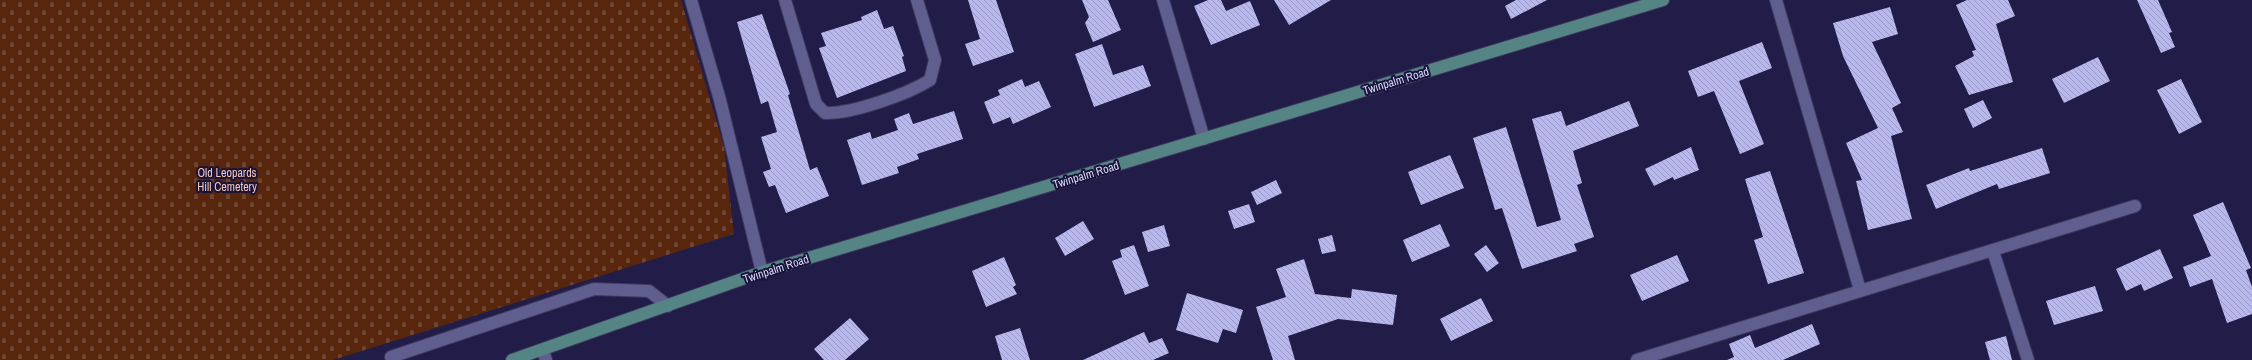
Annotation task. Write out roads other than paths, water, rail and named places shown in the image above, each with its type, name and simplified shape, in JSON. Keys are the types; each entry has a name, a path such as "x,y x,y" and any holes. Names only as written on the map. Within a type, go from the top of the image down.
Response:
{"main road":[{"name":"Twinpalm Road","path":"512,360 545,355 668,306 762,272 1663,0"}],"street":[{"path":"691,0 720,100 762,272"},
{"path":"786,0 816,104 826,113 839,114 917,88 930,80 935,60 916,0"},
{"path":"1163,0 1204,139"},
{"path":"1776,0 1860,290"},
{"path":"1637,360 2135,206"},
{"path":"1993,251 2028,360"},
{"path":"391,357 594,289 649,290 668,306"}],"park label":[{"name":"Old Leopards Hill Cemetery","path":"227,180"}]}
